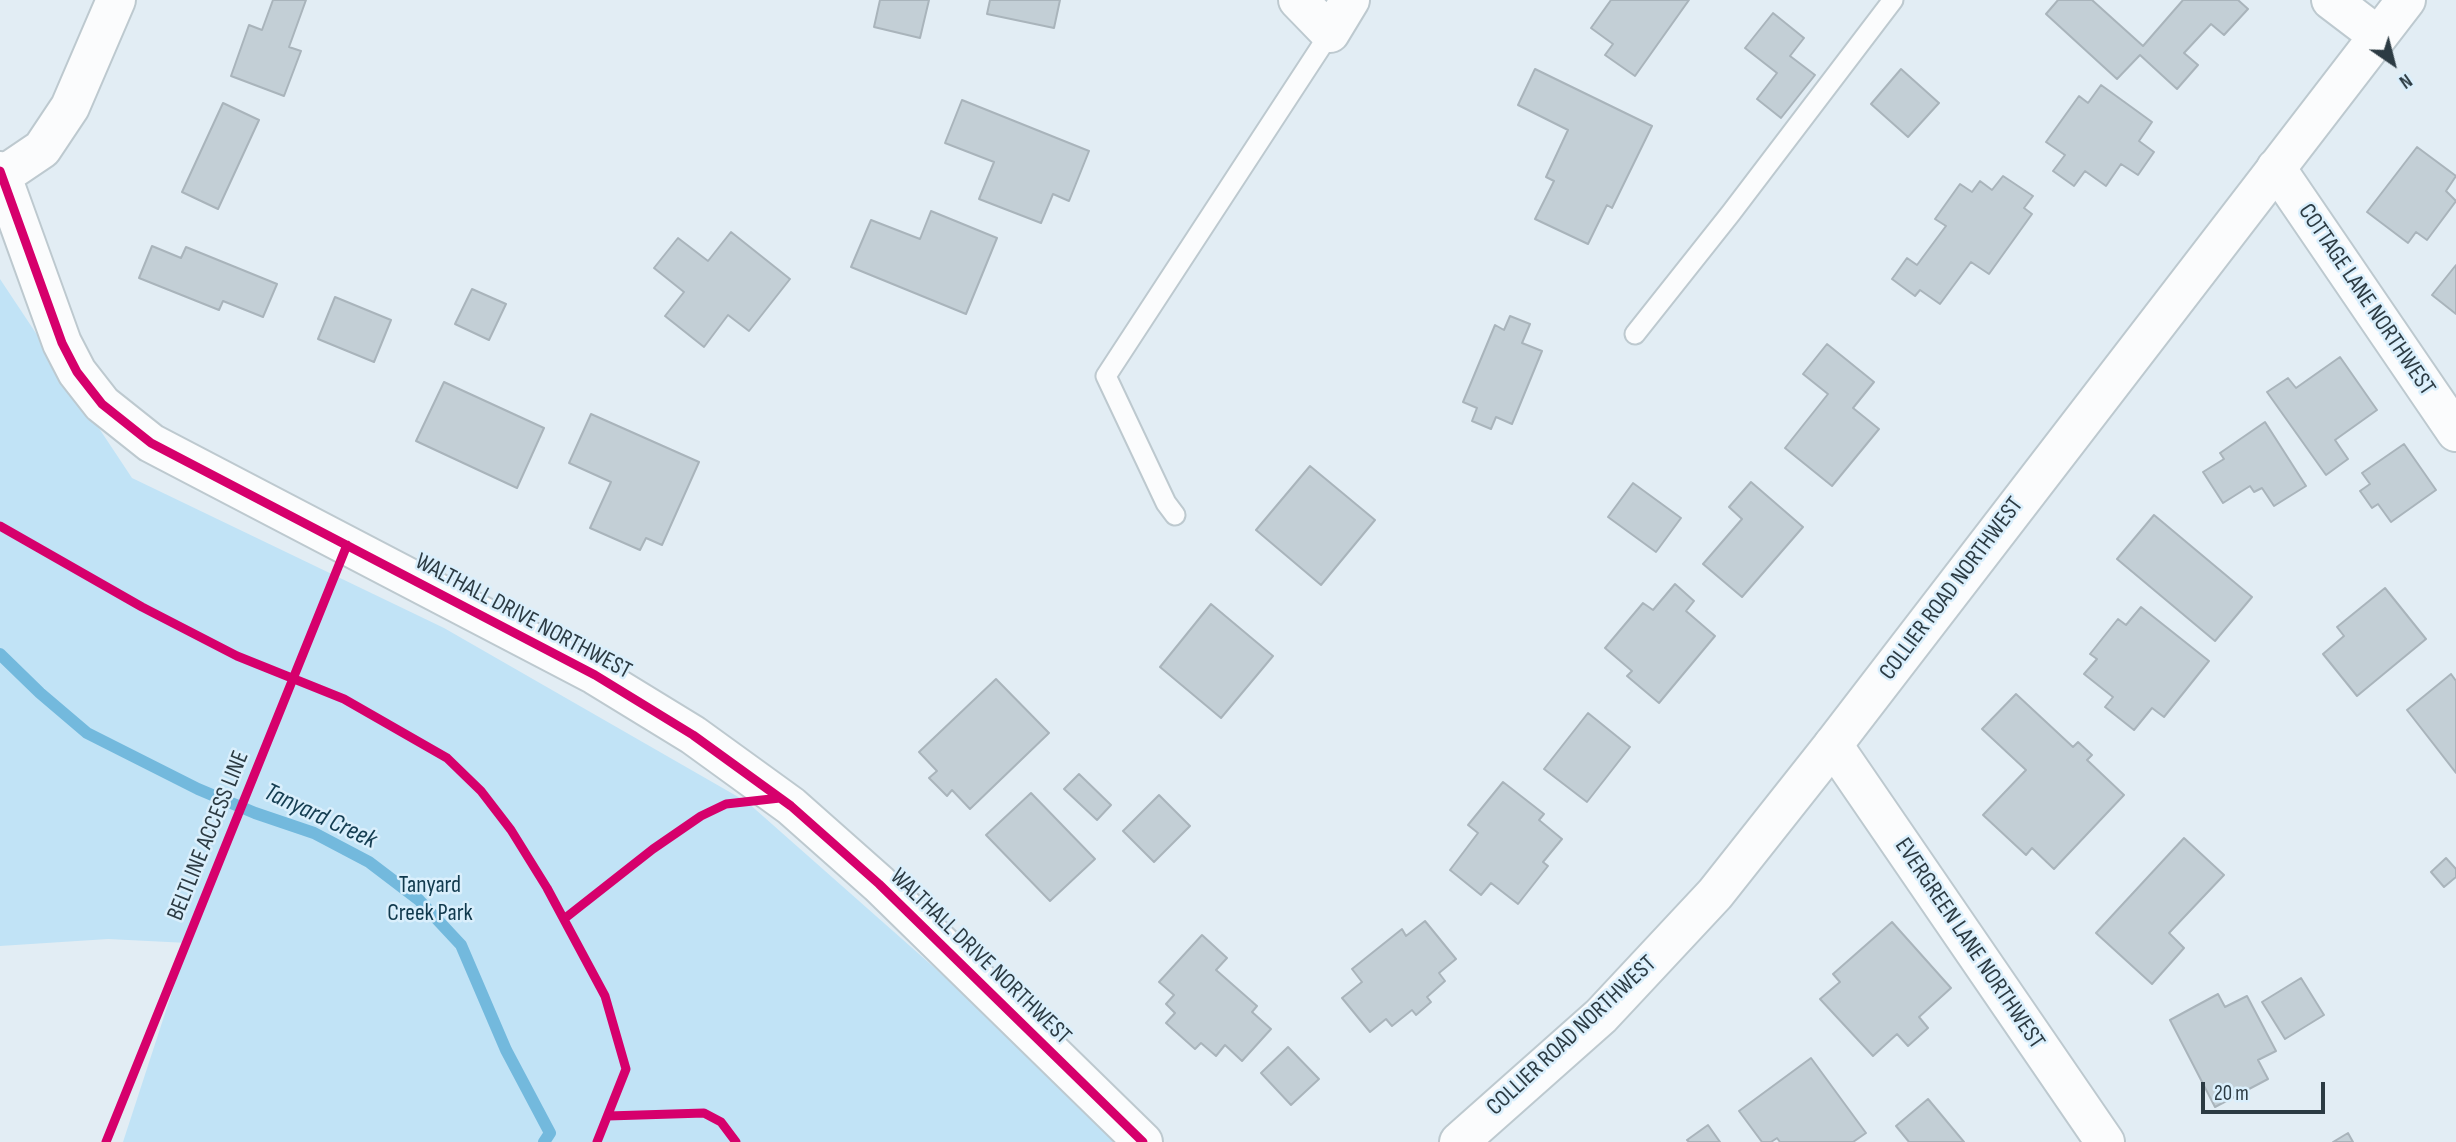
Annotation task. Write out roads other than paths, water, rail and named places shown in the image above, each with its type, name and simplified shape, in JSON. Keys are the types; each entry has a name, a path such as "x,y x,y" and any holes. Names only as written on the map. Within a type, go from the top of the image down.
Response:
{"street":[{"path":"1,174 42,149 70,107 116,0"},
{"path":"1298,0 1330,33 1350,0"},
{"path":"2331,0 2377,35"},
{"name":"COLLIER ROAD NORTHWEST","path":"1459,1142 1610,1006 1715,894 1833,745 2406,0"},
{"name":"COTTAGE LANE NORTHWEST","path":"2276,167 2456,432"},
{"name":"WALTHALL DRIVE NORTHWEST","path":"1,174 62,343 77,372 102,404 151,443 595,675 693,735 790,806 879,884 1143,1142"},
{"name":"EVERGREEN LANE NORTHWEST","path":"1833,745 2105,1142"}],"lane":[{"path":"1635,334 1731,213 1892,0"},
{"path":"1175,515 1166,503 1106,376 1330,33"}],"waterway":[{"name":"Tanyard Creek","path":"0,654 87,733 198,789 255,813 314,833 369,862 419,900 461,945 506,1050 550,1133 544,1142"}],"park label":[{"name":"Tanyard Creek Park","path":"430,900"}]}
